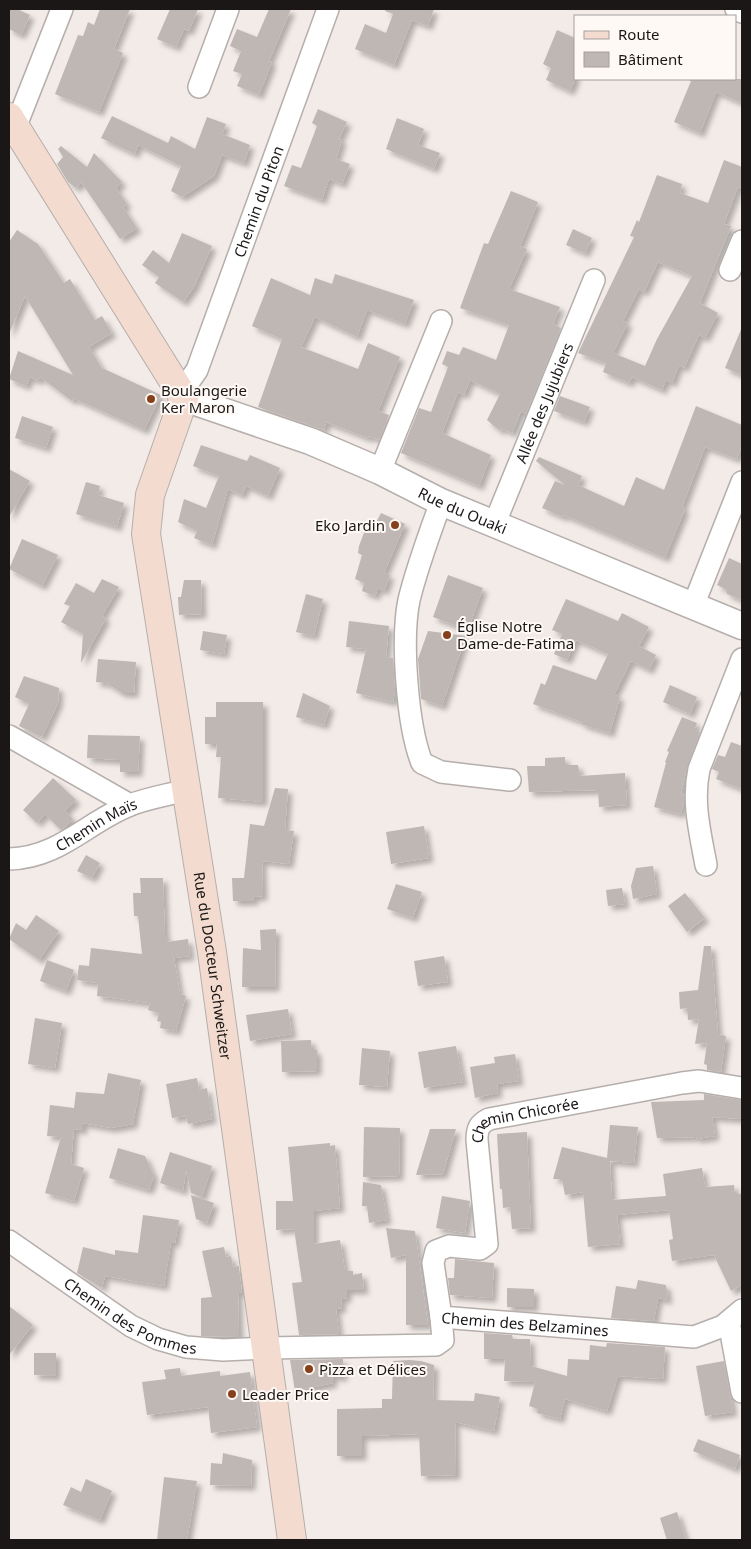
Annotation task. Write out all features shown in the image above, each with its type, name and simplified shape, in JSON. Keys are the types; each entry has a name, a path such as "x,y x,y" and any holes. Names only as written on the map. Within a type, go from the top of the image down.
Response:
{"main road":[{"path":"12,122 182,393"},
{"name":"Rue du Docteur Schweitzer","path":"182,393 150,495 146,534 212,952 292,1540"}],"street":[{"path":"12,122 62,9"},
{"path":"199,87 228,9"},
{"name":"Chemin du Piton","path":"182,393 197,370 328,9"},
{"path":"736,9 742,12"},
{"path":"730,270 742,241"},
{"name":"Allée des Jujubiers","path":"494,524 594,280"},
{"path":"380,471 441,321"},
{"name":"Rue du Ouaki","path":"182,393 310,441 380,471 441,502 742,626"},
{"path":"693,606 742,482"},
{"path":"441,502 416,572 408,610 406,633 409,696 417,751 422,763 435,770 510,780"},
{"path":"706,865 695,806 695,787 699,769 742,659"},
{"path":"9,736 130,806"},
{"name":"Chemin Maïs","path":"9,859 28,858 49,851 130,806 186,790"},
{"name":"Chemin Chicorée","path":"441,1317 433,1263 436,1251 449,1246 480,1249 487,1244 477,1140 478,1127 482,1122 489,1119 682,1083 700,1081 742,1088"},
{"name":"Chemin des Pommes","path":"9,1241 131,1326 158,1339 204,1350 267,1348"},
{"path":"736,1316 742,1392"},
{"name":"Chemin des Belzamines","path":"267,1348 436,1345 444,1340 441,1317 694,1337 736,1316"}],"building":[{"path":"9,9 17,9 30,15 21,35 9,29"},
{"path":"100,9 130,9 114,49 123,53 99,112 55,94 78,35 83,36 88,22 94,25"},
{"path":"170,9 198,9 189,31 184,29 176,47 157,39"},
{"path":"269,9 291,9 269,61 272,62 259,95 237,86 242,74 233,71 241,51 230,46 237,29 257,37"},
{"path":"386,9 434,9 428,26 412,20 394,65 355,49 365,24 386,33 393,14 385,11"},
{"path":"557,30 574,38 575,80 570,91 546,80 551,68 543,64"},
{"path":"742,79 742,103 716,92 700,133 674,122 691,81 688,80"},
{"path":"318,109 347,122 339,139 342,140 336,159 350,164 342,184 329,179 322,200 284,186 292,165 301,168 317,126 312,123"},
{"path":"112,116 168,143 171,136 195,149 207,117 226,124 222,134 250,145 244,163 222,155 214,176 182,197 171,191 181,166 138,145 135,154 101,138"},
{"path":"397,118 424,129 418,145 440,153 434,169 386,149"},
{"path":"61,146 87,167 94,153 122,182 116,188 127,204 123,207 137,228 120,239 81,182 76,188 68,182 57,164 63,157 58,149"},
{"path":"724,160 742,167 742,189 738,187 724,224 731,226 700,303 718,313 705,338 699,335 684,368 679,365 672,383 666,380 662,390 632,377 629,383 603,372 606,363 578,353 634,237 630,236 637,220 639,222 657,175 682,184 680,193 708,203","holes":["658,262 692,276 657,339 645,366 613,353 628,323 623,321 639,289 644,292"]},
{"path":"511,191 538,202 520,246 527,249 509,289 560,307 553,324 561,328 526,414 521,411 512,433 501,428 500,431 487,420 500,394 470,380 464,395 458,392 442,433 491,455 479,486 401,453 419,408 431,412 448,367 442,364 447,351 459,355 463,347 496,360 509,325 460,308 484,243 488,244"},
{"path":"573,229 592,238 585,253 566,245"},
{"path":"17,230 38,244 64,283 70,279 95,320 102,316 112,333 89,347 102,368 161,395 144,430 73,398 72,401 40,377 38,381 30,377 26,386 9,379 18,351 73,375 25,296 9,334 9,242"},
{"path":"182,233 212,246 194,287 183,302 155,283 159,277 142,265 153,250 169,263"},
{"path":"335,274 414,300 405,324 367,310 357,337 315,317 301,347 358,369 368,343 400,357 378,411 389,415 379,440 369,436 368,438 326,422 324,430 258,407 282,339 252,326 271,278 310,295 315,278 332,284"},
{"path":"742,327 742,375 725,368"},
{"path":"560,396 590,407 584,422 554,411"},
{"path":"696,406 742,425 742,445 737,459 705,447 682,507 685,509 665,558 564,515 563,517 542,508 555,481 565,485 536,461 539,457 582,476 578,485 624,506 636,477 664,490"},
{"path":"22,416 53,427 46,448 15,438"},
{"path":"201,445 247,461 250,455 280,468 268,496 246,486 242,495 228,489 212,545 194,538 197,531 178,522 184,499 206,508 219,476 193,466"},
{"path":"9,469 30,481 9,517"},
{"path":"86,482 100,486 98,495 124,503 117,527 76,514"},
{"path":"381,513 405,524 384,573 390,575 384,591 378,588 375,596 362,591 364,583 355,579 362,555 358,553 359,546 365,530 371,532"},
{"path":"22,539 58,555 42,586 9,569"},
{"path":"729,558 742,564 742,600 727,594 727,590 717,585"},
{"path":"448,575 483,588 468,630 433,617"},
{"path":"102,579 119,587 102,616 106,618 81,663 83,634 61,622 70,606 64,604 76,583 94,593"},
{"path":"184,580 201,580 202,614 179,615 178,597 181,597"},
{"path":"306,594 323,599 314,636 296,632"},
{"path":"566,599 618,621 622,613 649,627 639,646 656,655 649,670 631,661 614,695 620,697 610,733 581,724 582,722 533,704 541,683 545,685 553,665 596,680 608,654 576,640 567,660 554,654 562,634 552,630"},
{"path":"349,621 389,626 386,657 393,658 395,691 393,702 356,693 366,649 346,647"},
{"path":"203,631 227,635 224,654 200,650"},
{"path":"428,631 466,636 442,706 421,699 418,659"},
{"path":"98,659 136,662 134,693 122,693 106,683 96,682"},
{"path":"24,676 59,688 58,703 42,737 19,726 29,704 15,697"},
{"path":"670,685 697,697 690,714 663,702"},
{"path":"303,693 330,706 324,725 296,717"},
{"path":"216,702 263,702 263,802 218,798 221,757 216,757 217,744 205,744 205,717 216,717"},
{"path":"682,717 697,723 694,730 700,732 687,767 681,794 684,795 684,801 681,814 654,807 669,752 667,751"},
{"path":"88,735 140,736 138,772 120,772 120,760 87,758"},
{"path":"731,742 742,746 742,789 716,779 719,772 712,769 718,755 725,757"},
{"path":"565,757 565,765 578,765 580,776 625,773 627,805 599,807 598,790 529,792 527,766 545,766 545,758"},
{"path":"53,778 76,800 65,811 73,819 61,830 45,814 37,823 23,810"},
{"path":"275,788 288,789 285,830 294,831 289,864 262,861 263,896 253,897 254,901 233,901 232,878 244,878 250,824 264,826"},
{"path":"424,826 429,858 391,864 386,832"},
{"path":"86,855 100,863 92,878 77,871"},
{"path":"653,866 657,894 633,899 631,886 636,868"},
{"path":"140,878 163,878 165,936 167,936 167,942 188,939 190,956 174,958 180,994 186,996 176,1031 160,1028 161,1022 157,1021 159,1013 148,1010 150,1003 97,996 98,983 77,980 79,965 89,966 91,948 142,954 138,916 134,916 133,893 141,893"},
{"path":"396,884 422,892 413,918 387,909"},
{"path":"622,888 625,904 608,906 606,890"},
{"path":"685,893 705,918 687,932 668,906"},
{"path":"36,915 59,931 39,960 9,939 16,923 26,930"},
{"path":"276,929 275,987 242,987 243,948 261,950 260,930"},
{"path":"704,946 711,946 718,1034 726,1036 721,1072 707,1070 707,1065 704,1064 707,1043 695,1044 699,1019 688,1020 687,1008 680,1009 679,992 698,990"},
{"path":"444,956 448,982 418,986 414,961"},
{"path":"47,960 74,970 66,991 40,981"},
{"path":"288,1009 292,1034 250,1041 246,1015"},
{"path":"35,1018 62,1023 55,1068 28,1064"},
{"path":"311,1040 312,1050 317,1050 317,1071 282,1072 281,1041"},
{"path":"456,1046 463,1082 424,1088 418,1052"},
{"path":"362,1048 390,1051 387,1087 359,1085"},
{"path":"515,1054 519,1081 497,1084 498,1093 475,1098 470,1067 495,1063 494,1057"},
{"path":"108,1073 141,1080 133,1124 111,1128 83,1123 83,1130 74,1129 71,1164 84,1168 74,1201 45,1193 61,1137 47,1136 50,1105 74,1108 76,1092 104,1094"},
{"path":"197,1078 199,1090 207,1088 212,1119 188,1124 186,1116 172,1118 166,1084"},
{"path":"704,1094 742,1100 742,1119 712,1117 715,1136 697,1139 696,1137 657,1138 651,1102 704,1100"},
{"path":"610,1125 638,1127 634,1163 610,1161 612,1200 666,1196 663,1174 702,1168 705,1187 734,1185 735,1194 742,1194 742,1285 731,1291 714,1255 672,1261 669,1240 673,1239 669,1210 617,1215 620,1244 588,1247 583,1192 565,1195 562,1179 553,1179 562,1147 607,1158"},
{"path":"364,1127 400,1128 399,1176 363,1177"},
{"path":"430,1129 456,1129 443,1174 416,1175"},
{"path":"527,1132 531,1228 512,1229 510,1207 503,1208 502,1189 500,1189 497,1134"},
{"path":"330,1143 330,1146 335,1145 340,1208 314,1211 314,1244 340,1240 345,1271 353,1271 353,1275 362,1273 364,1290 347,1290 347,1298 341,1299 342,1308 336,1309 339,1334 299,1335 292,1283 302,1282 294,1229 276,1230 276,1201 293,1201 288,1147"},
{"path":"118,1148 145,1156 154,1176 149,1190 109,1178"},
{"path":"170,1152 212,1166 202,1197 191,1193 186,1170 183,1191 160,1183"},
{"path":"363,1182 381,1185 387,1220 369,1223 367,1206 362,1206"},
{"path":"191,1195 214,1203 207,1223 196,1219"},
{"path":"442,1196 470,1201 465,1233 436,1228"},
{"path":"143,1215 179,1220 175,1243 171,1242 164,1286 105,1276 102,1288 77,1273 83,1247 115,1255 115,1250 138,1253"},
{"path":"386,1228 415,1231 428,1325 406,1325 406,1255 391,1258"},
{"path":"224,1247 226,1257 231,1256 233,1267 239,1266 242,1292 238,1293 239,1337 201,1336 201,1298 212,1297 202,1251"},
{"path":"455,1259 494,1263 492,1298 450,1295 448,1278 454,1278"},
{"path":"638,1280 666,1285 668,1300 658,1298 654,1321 611,1318 616,1286 636,1289"},
{"path":"507,1288 534,1289 534,1307 507,1307"},
{"path":"9,1306 33,1325 9,1355"},
{"path":"484,1333 512,1335 513,1339 530,1339 531,1366 567,1376 568,1359 589,1360 590,1345 606,1347 607,1343 665,1347 663,1379 618,1376 607,1411 565,1399 560,1419 537,1413 538,1409 529,1406 535,1382 504,1381 505,1359 484,1359"},
{"path":"34,1353 56,1353 56,1376 34,1375"},
{"path":"343,1359 343,1377 332,1376 333,1383 295,1391 290,1360"},
{"path":"409,1360 434,1365 433,1400 474,1401 475,1393 500,1397 494,1431 455,1422 456,1475 421,1476 419,1434 362,1436 362,1456 337,1456 337,1409 382,1408 382,1399 392,1399 393,1361"},
{"path":"724,1361 733,1412 705,1416 696,1366"},
{"path":"180,1368 181,1376 220,1371 220,1376 250,1372 257,1427 211,1433 208,1407 147,1415 142,1382 166,1379 164,1370"},
{"path":"698,1439 740,1455 735,1469 693,1451"},
{"path":"223,1453 252,1460 251,1486 210,1485 211,1463 222,1464"},
{"path":"164,1477 197,1481 187,1540 157,1540"},
{"path":"86,1479 112,1491 100,1520 63,1505 71,1487 81,1492"},
{"path":"677,1512 686,1540 667,1540 660,1518"}],"place":[{"name":"Boulangerie Ker Maron","path":"151,399"},
{"name":"Eko Jardin","path":"395,525"},
{"name":"Église Notre Dame-de-Fatima","path":"447,635"},
{"name":"Pizza et Délices","path":"309,1369"},
{"name":"Leader Price","path":"232,1394"}]}
